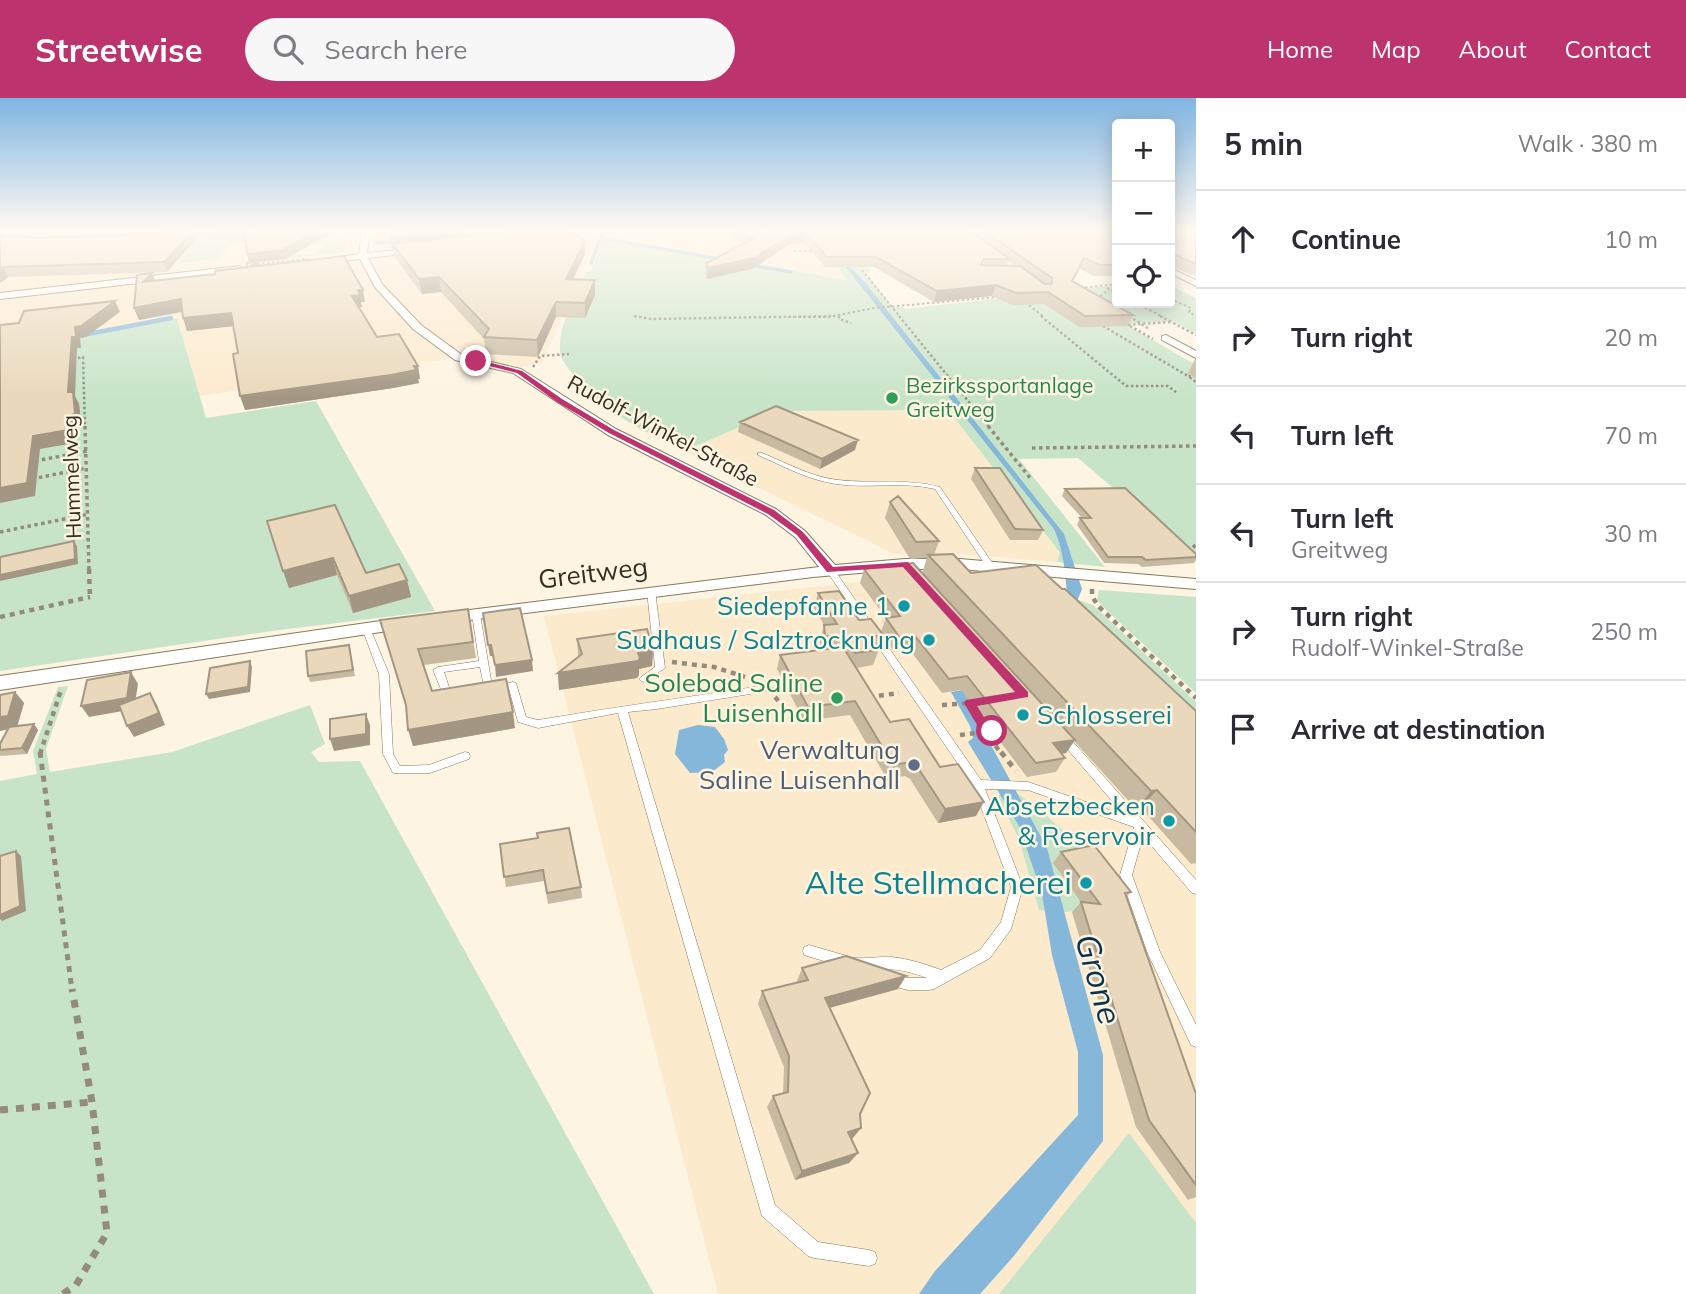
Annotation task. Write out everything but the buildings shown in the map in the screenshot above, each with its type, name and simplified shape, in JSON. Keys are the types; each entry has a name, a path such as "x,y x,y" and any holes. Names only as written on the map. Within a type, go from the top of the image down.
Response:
{"street":[{"path":"0,296 83,287"},
{"name":"Rudolf-Winkel-Straße","path":"379,287 417,327 459,358 517,371 612,432 771,512 800,534 830,570"},
{"path":"1190,336 1167,338 1196,355"},
{"name":"Greitweg","path":"0,683 366,628 830,570 905,564 991,567 1196,584"}],"lane":[{"name":"Rudolf-Winkel-Straße","path":"459,358 481,373"},
{"path":"760,454 820,479 938,488 991,567"},
{"path":"905,564 919,576"},
{"path":"809,951 855,964 902,964 942,977 985,954 1007,925 1017,887 978,784 830,570"},
{"path":"644,679 660,668 651,592"},
{"path":"474,692 483,663 475,614"},
{"path":"366,628 384,674 388,754 397,770 430,769 465,756"},
{"path":"483,663 438,670 448,697 513,685 522,719 538,724 768,688"},
{"path":"622,709 768,1210 814,1250 869,1258"},
{"path":"1057,731 1196,889"},
{"path":"978,784 1028,786 1140,825"},
{"path":"1140,825 1126,875 1154,954 1196,1040"}],"path":[{"path":"874,287 1031,479"},
{"path":"1080,288 1089,287"},
{"path":"1106,287 1112,290"},
{"path":"1109,289 1098,298 1110,304"},
{"path":"1016,295 1126,386 1168,386 1176,392"},
{"path":"634,316 663,319 839,316 874,308 1003,296"},
{"path":"1177,302 1196,308"},
{"path":"1145,308 1190,336"},
{"path":"1191,308 1196,316"},
{"path":"1124,313 1149,329"},
{"path":"1187,314 1192,313"},
{"path":"839,316 839,319 851,323"},
{"path":"1171,322 1103,326 1196,382"},
{"path":"540,356 569,354"},
{"name":"Hummelweg","path":"0,617 90,597 86,468 88,451 83,357 71,359"},
{"path":"1188,376 1196,376"},
{"path":"71,402 86,399"},
{"path":"1032,448 1196,446"},
{"path":"34,461 88,451"},
{"path":"24,480 86,468"},
{"path":"0,532 89,514"},
{"path":"1090,577 1094,601 1196,698"},
{"path":"660,661 729,670 768,688 784,706"},
{"path":"63,1294 75,1285 107,1233 92,1102 66,958 40,750 67,673"},
{"path":"861,698 913,691"},
{"path":"955,704 983,701"},
{"path":"969,703 1028,786"},
{"path":"969,734 988,731"},
{"path":"0,1110 92,1102"}],"shaded area":[{"path":"0,287 576,287 542,363 520,367 478,358 442,360 199,396 177,316 0,349"},
{"path":"948,410 1060,554 1057,562 959,554 894,554 684,451 777,411"},
{"path":"907,577 1196,741 1196,1223 1129,1134 999,1294 718,1294 544,616"}],"green space":[{"name":"Bezirkssportanlage Greitweg","path":"579,287 877,287 892,307 905,309 1101,287 1112,287 1112,308 1175,308 1175,288 1196,298 1196,333 1172,321 1125,324 1196,365 1196,559 1078,458 1019,459 1105,567 1057,562 1060,553 948,410 777,411 684,451 609,409 583,386 561,355 565,318"},
{"path":"177,318 206,418 316,401 435,611 272,631 0,671 0,352"},
{"path":"1099,590 1196,597 1196,693 1101,605 1097,600"},
{"path":"1079,600 1093,605 1196,702 1196,741 1070,618"},
{"path":"68,686 46,749 50,772 172,752 310,705 325,744 311,752 319,762 360,761 654,1294 0,1294 0,781 37,774 33,751 58,687"},
{"path":"997,795 1019,795 1032,803 1065,832 1085,856 1087,910 1039,910 1019,839"},
{"path":"1129,1133 1196,1223 1196,1294 999,1294"}],"water":[{"path":"861,287 869,287 1064,534 1082,589 1070,618 1063,562 1054,529"},
{"path":"1004,683 1014,693 967,701 1047,848 1103,1055 1103,1141 1013,1257 980,1294 919,1294 935,1271 1078,1115 1078,1052 1052,955 1042,894 1019,826 968,742 973,738 970,726 951,692"},
{"path":"698,725 715,727 728,750 724,755 725,762 712,772 690,773 675,754 679,730"}],"waterway":[{"path":"83,335 171,318"}],"place":[{"name":"Bezirkssportanlage Greitweg","path":"892,398"},
{"name":"Siedepfanne 1","path":"904,606"},
{"name":"Sudhaus / Salztrocknung","path":"929,640"},
{"name":"Solebad Saline Luisenhall","path":"837,698"},
{"name":"Schlosserei","path":"1023,715"},
{"name":"Verwaltung Saline Luisenhall","path":"914,765"},
{"name":"Absetzbecken & Reservoir","path":"1169,821"},
{"name":"Alte Stellmacherei","path":"1086,883"}],"route":[{"path":"476,361 519,372 560,401 612,432 761,506 800,534 830,570 905,564 919,576 1024,695 970,703 983,721 987,732 992,731"}],"water label":[{"name":"Grone","path":"1099,979"}]}
